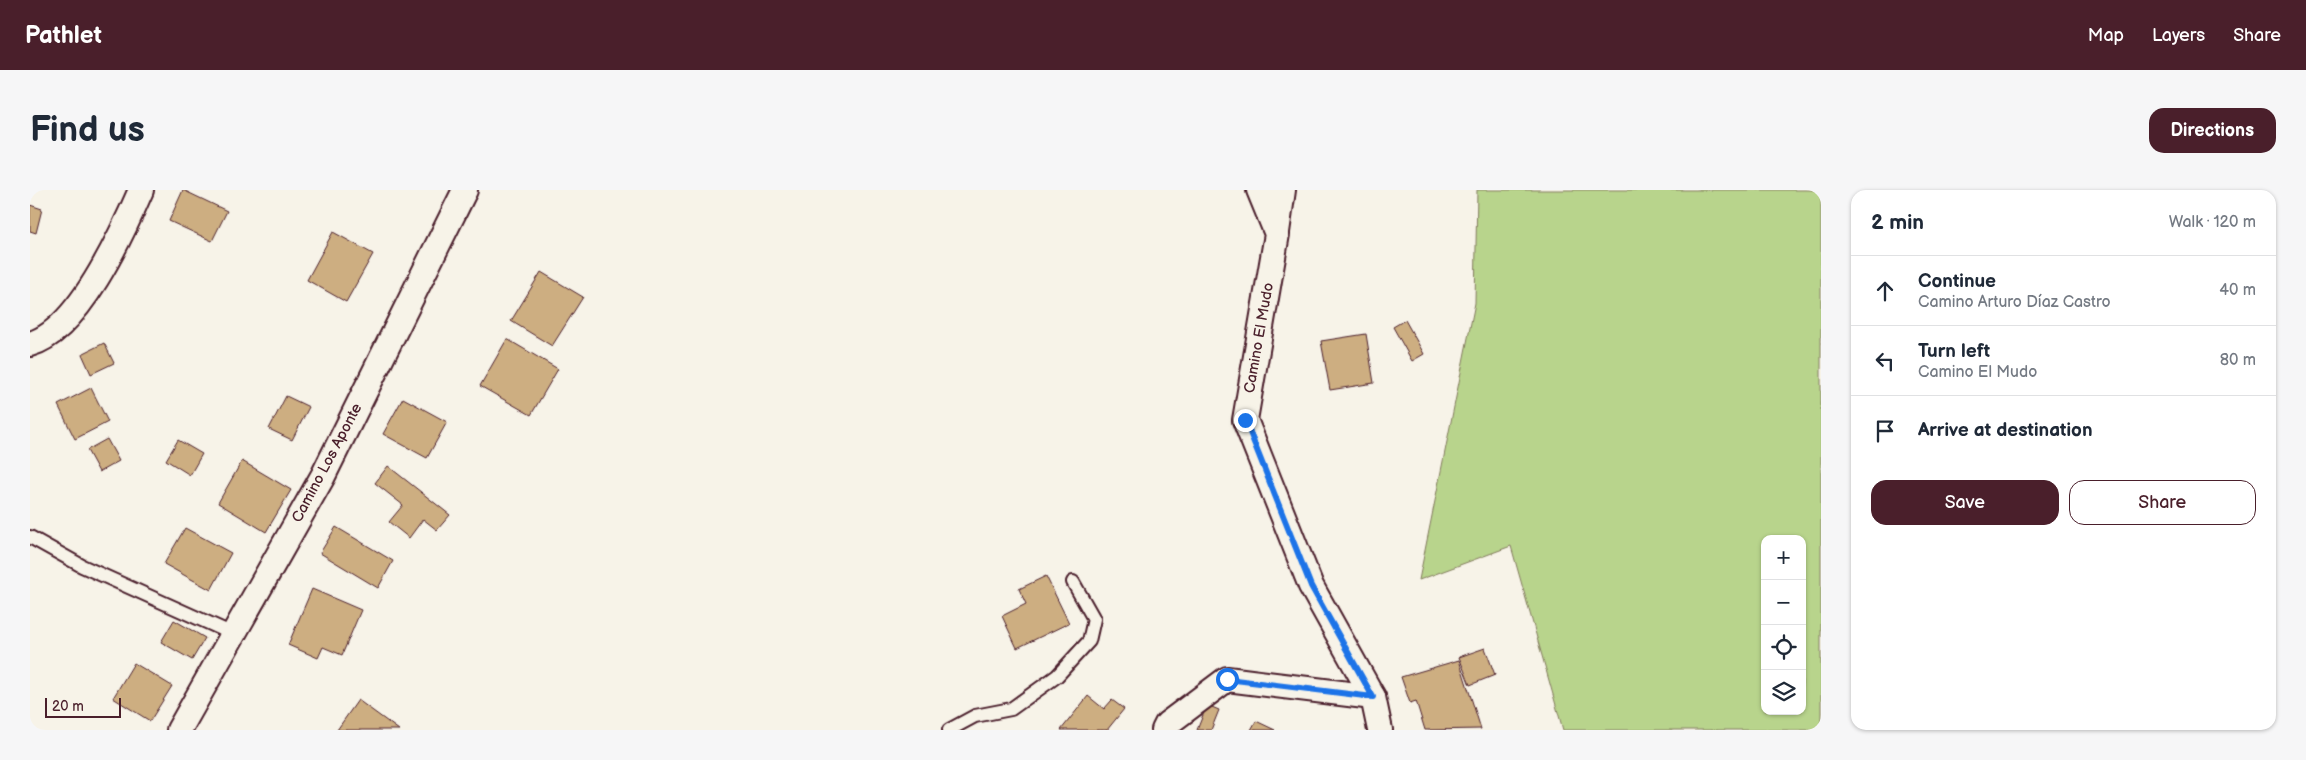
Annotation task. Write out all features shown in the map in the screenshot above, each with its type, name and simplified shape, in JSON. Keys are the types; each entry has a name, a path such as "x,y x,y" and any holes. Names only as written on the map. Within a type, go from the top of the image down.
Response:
{"street":[{"path":"30,344 43,340 76,310 121,236 141,190"},
{"name":"Camino Los Aponte","path":"179,730 322,476 464,190"},
{"path":"1259,190 1277,234"},
{"name":"Camino El Mudo","path":"1283,190 1245,420 1311,586 1373,697 1380,730"},
{"path":"1164,730 1166,724 1227,679 1373,697"}],"lane":[{"path":"30,537 82,566 233,634"},
{"path":"949,730 975,716 1011,709 1057,676 1089,641 1094,619 1073,582"}],"green space":[{"path":"1477,190 1821,190 1821,730 1563,730 1511,546 1419,580 1475,303"}],"building":[{"path":"183,190 227,211 212,241 169,221"},
{"path":"30,205 42,209 36,233 30,231"},
{"path":"333,232 373,254 346,302 307,280"},
{"path":"541,272 583,297 552,346 511,321"},
{"path":"1405,320 1424,354 1412,361 1393,327"},
{"path":"1366,334 1374,383 1330,390 1321,341"},
{"path":"507,339 558,369 531,415 480,386"},
{"path":"104,343 114,363 91,374 82,354"},
{"path":"91,388 108,422 75,439 58,405"},
{"path":"286,396 309,407 292,440 269,429"},
{"path":"403,398 447,422 427,458 383,434"},
{"path":"107,439 119,461 99,472 87,450"},
{"path":"178,440 202,454 190,475 166,460"},
{"path":"242,461 291,490 266,532 218,503"},
{"path":"388,466 450,515 437,530 423,519 409,538 389,522 403,505 375,483"},
{"path":"336,527 393,561 378,588 320,553"},
{"path":"185,528 231,553 211,590 164,564"},
{"path":"1046,576 1069,623 1017,648 1002,616 1026,604 1019,589"},
{"path":"312,589 361,610 342,655 323,647 318,658 288,645"},
{"path":"174,620 205,638 192,660 161,642"},
{"path":"1485,648 1495,675 1470,685 1459,657"},
{"path":"1459,660 1481,729 1425,730 1416,701 1410,703 1401,677"},
{"path":"134,663 172,686 150,721 113,698"},
{"path":"1088,696 1104,709 1112,700 1124,709 1107,730 1061,730"},
{"path":"358,700 399,730 337,730"},
{"path":"1207,705 1219,710 1211,730 1197,730"},
{"path":"1256,721 1275,730 1251,730"}],"route":[{"path":"1227,679 1373,697 1311,586 1245,420"}]}
